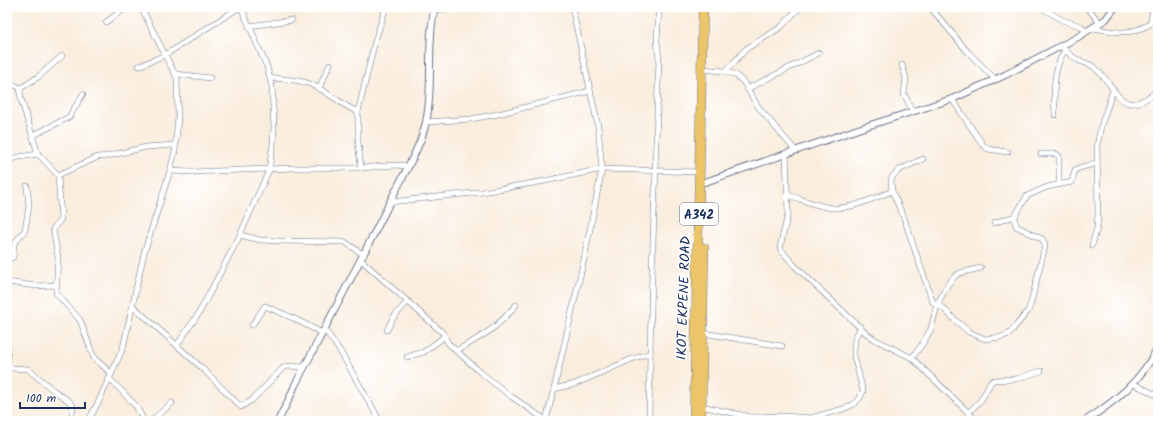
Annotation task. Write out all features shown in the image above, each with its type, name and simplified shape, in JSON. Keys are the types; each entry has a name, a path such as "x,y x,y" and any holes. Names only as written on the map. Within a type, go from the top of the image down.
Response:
{"highway":[{"name":"IKOT EKPENE ROAD","path":"701,421 705,182 703,7"},
{"name":"IKOT EKPENE ROAD","path":"694,421 700,172 708,7"}],"street":[{"path":"106,22 127,7"},
{"path":"88,421 111,376 123,348 144,253 170,171 175,144 178,116 177,78 141,7"},
{"path":"140,66 165,55 241,7 267,67 270,78 274,109 274,128 269,170 240,235 199,313 178,345"},
{"path":"361,168 358,142 358,112 374,41 386,7"},
{"path":"428,7 434,11"},
{"path":"278,421 304,367 363,258 418,146 426,122 429,102 430,39 434,11 436,8 452,7"},
{"path":"240,235 260,240 281,242 345,242 443,333 448,343 456,351 498,386 547,420 584,259 602,169 598,126 572,7"},
{"path":"650,421 650,328 659,59 657,41 659,7"},
{"path":"726,71 746,49 781,27 800,7"},
{"path":"930,7 968,52 995,79"},
{"path":"1041,7 1062,20 1081,26 1086,32"},
{"path":"1088,7 1100,23"},
{"path":"705,182 786,153 952,99 1063,48 1106,19 1115,7"},
{"path":"1093,28 1117,32 1133,32 1150,24 1153,10"},
{"path":"249,26 292,20"},
{"path":"1063,48 1074,58 1094,67 1123,101 1130,103 1144,101 1158,90"},
{"path":"1055,115 1055,73 1063,48"},
{"path":"747,89 819,53"},
{"path":"62,56 38,77 21,88 20,92 38,154 58,175 61,219 53,229 58,257 56,293 59,299 80,320 94,358 136,406 144,421"},
{"path":"319,88 330,64"},
{"path":"902,66 906,78 904,94 913,112"},
{"path":"704,70 726,71 736,75 744,83 759,108 795,150"},
{"path":"176,74 210,78"},
{"path":"270,78 299,81 319,88 347,107 358,112"},
{"path":"7,82 21,88"},
{"path":"1092,245 1097,228 1098,215 1096,146 1113,90"},
{"path":"426,122 471,119 498,114 590,91"},
{"path":"32,136 68,117 83,94"},
{"path":"952,99 983,145 988,149 1008,152"},
{"path":"58,175 98,157 146,147 175,144"},
{"path":"786,153 788,214 780,247 781,250 795,266 860,327 876,340 912,358 976,421"},
{"path":"7,161 19,157 38,154"},
{"path":"1041,154 1056,154 1059,156 1059,184"},
{"path":"923,159 896,172 891,182 892,191 904,218 932,300 970,332 985,339 1001,337 1009,334 1028,311 1031,304 1045,244 1042,239 1016,226 1015,216 1027,196 1034,192 1059,184 1072,182 1074,174 1079,168 1097,163"},
{"path":"170,171 192,172 361,168 396,165 408,166"},
{"path":"390,202 482,192 602,169 655,169 700,172"},
{"path":"7,260 13,257 14,244 25,230 29,206 28,186"},
{"path":"788,195 832,208 864,202 892,191"},
{"path":"994,223 1015,216"},
{"path":"912,358 930,329 937,305 948,284 960,273 981,268"},
{"path":"7,282 36,286 56,285"},
{"path":"387,330 393,318 408,301"},
{"path":"456,351 495,327 516,305"},
{"path":"133,306 178,345 241,407 252,400 286,366 304,367"},
{"path":"252,325 265,306 323,332 340,351 380,421"},
{"path":"701,406 751,417 784,416 811,418 843,409 854,404 860,398 863,391 854,356 855,338 860,327"},
{"path":"703,333 782,346"},
{"path":"407,357 424,352 444,336"},
{"path":"7,340 8,365 11,368 28,369 53,390 69,400 73,406 71,421"},
{"path":"1085,421 1114,402 1134,384 1153,357 1158,347"},
{"path":"554,389 575,384 632,358 650,353"},
{"path":"968,413 981,400 991,382 994,380 1016,379 1041,371"},
{"path":"1134,384 1158,396"},
{"path":"151,421 172,403"}]}
